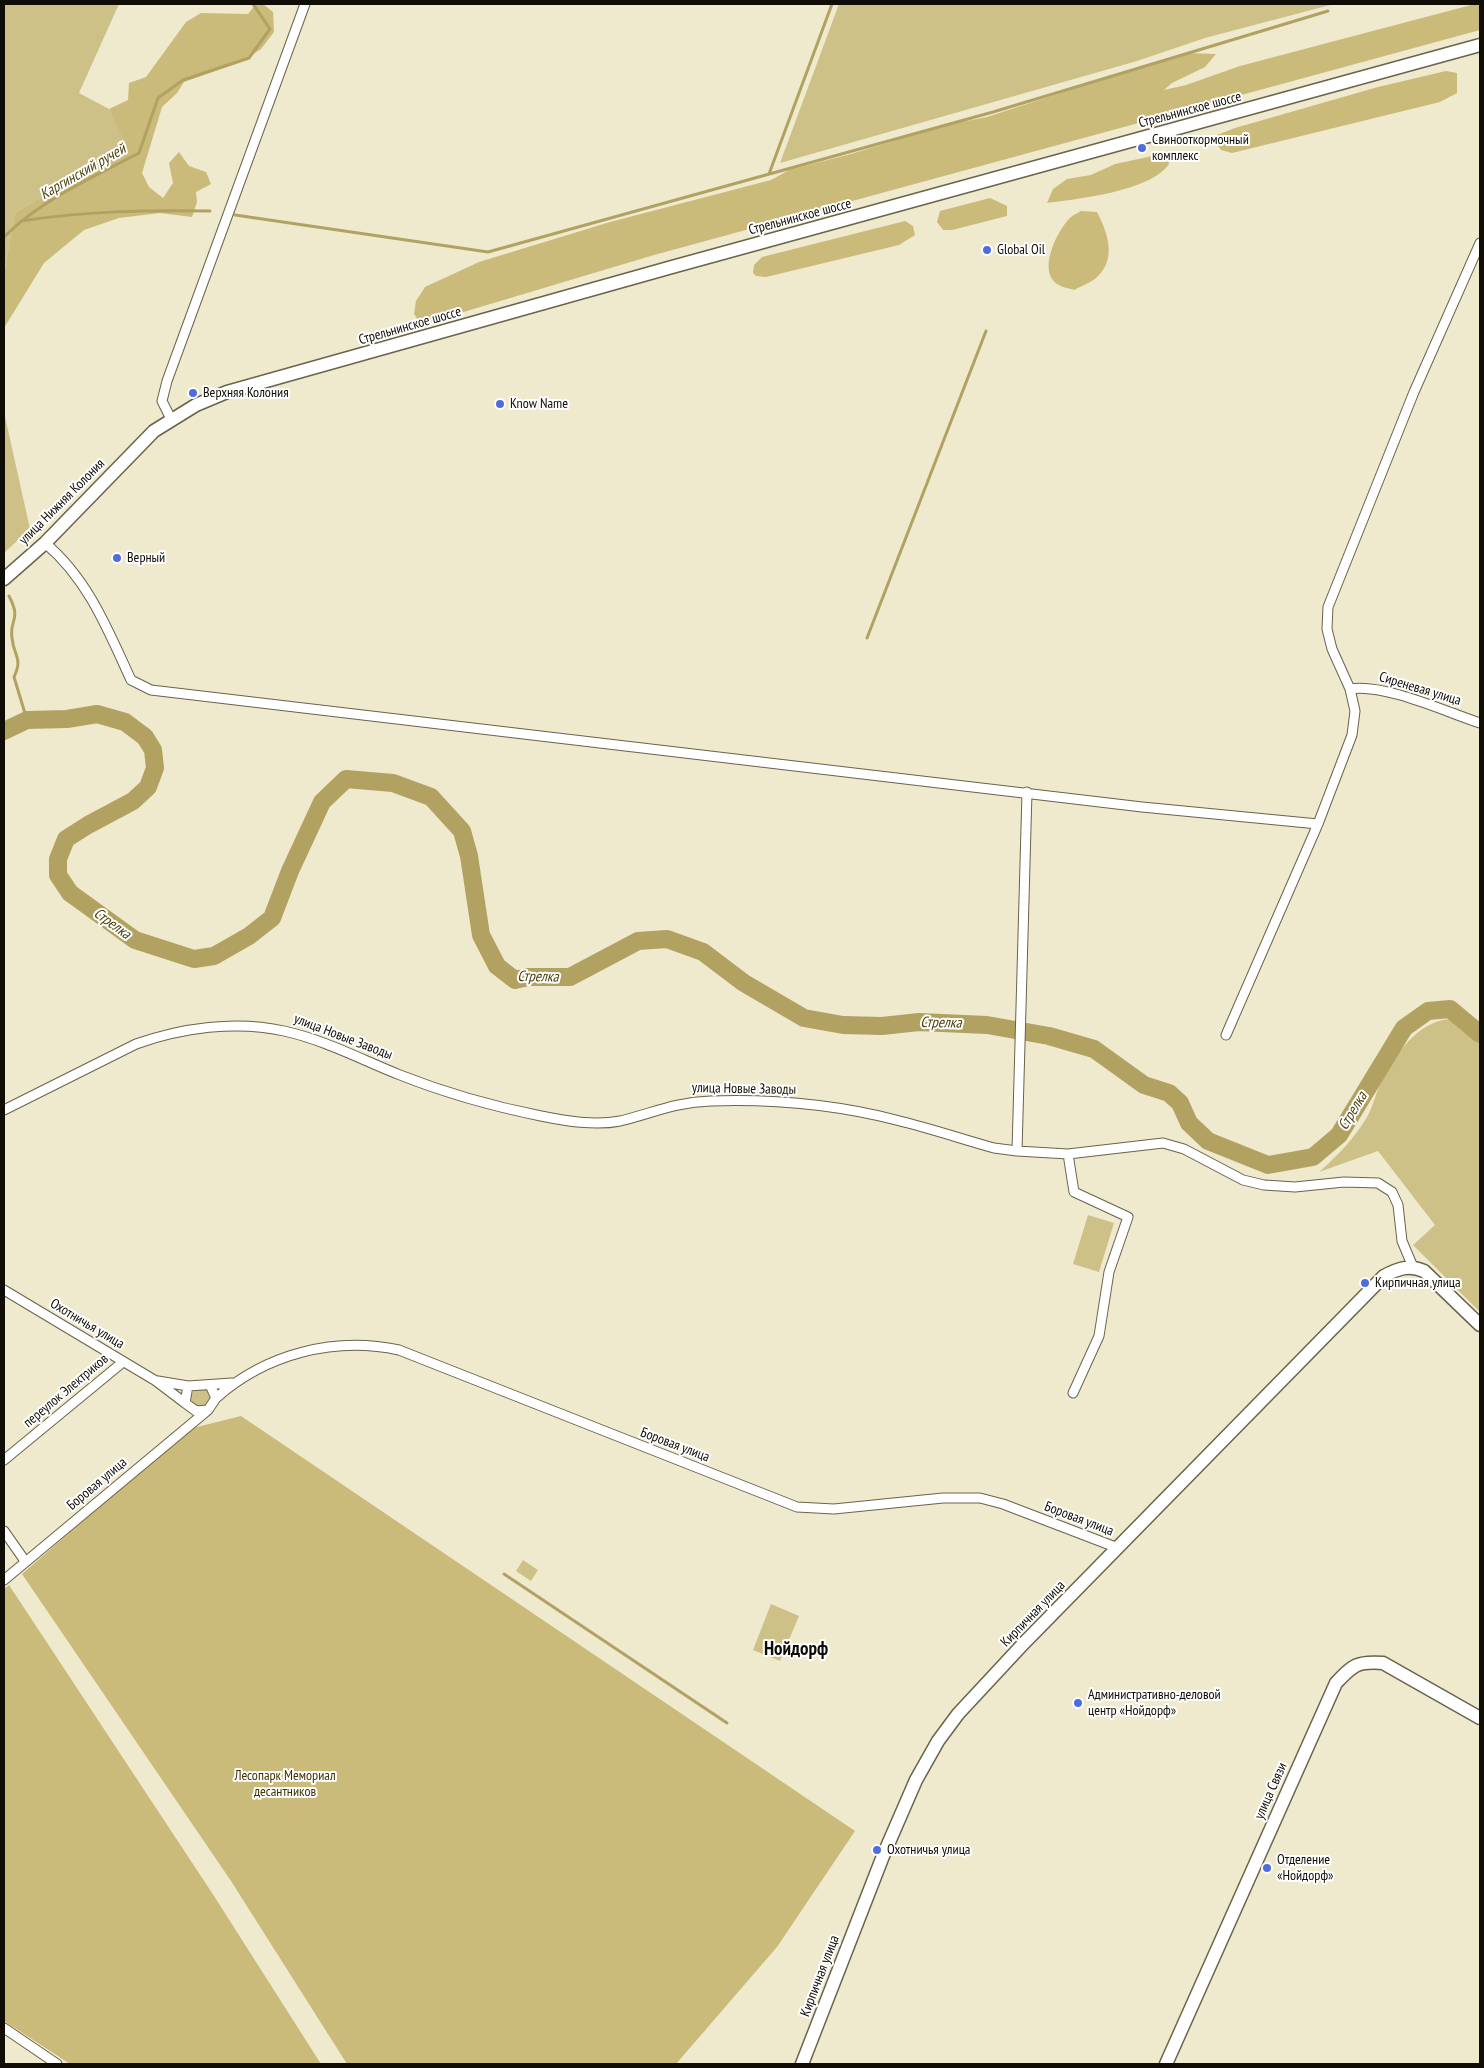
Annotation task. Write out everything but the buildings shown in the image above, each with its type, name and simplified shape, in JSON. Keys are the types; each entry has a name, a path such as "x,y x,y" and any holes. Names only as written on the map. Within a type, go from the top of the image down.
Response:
{"street":[{"path":"171,419 162,401 167,381 305,4"},
{"name":"Стрельнинское шоссе","path":"139,444 171,419 196,405 236,389 1480,45"},
{"path":"1226,1035 1318,824 1352,735 1355,711 1350,689 1332,649 1328,629 1328,607 1421,376 1480,243"},
{"name":"улица Нижняя Колония","path":"5,578 45,543 139,444"},
{"path":"45,543 82,583 101,617 130,680 151,690 1142,807 1318,824"},
{"name":"Сиреневая улица","path":"1350,689 1363,687 1381,690 1480,723"},
{"path":"1017,1151 1027,792"},
{"name":"улица Новые Заводы","path":"4,1110 136,1044 157,1037 228,1026 283,1030 300,1035 401,1076 508,1107 558,1119 607,1122 677,1104 710,1101 789,1103 859,1112 994,1148 1017,1151 1068,1154 1163,1144 1184,1149 1243,1180 1264,1185 1295,1187 1344,1182 1378,1183 1392,1192 1398,1206 1402,1241 1408,1268"},
{"path":"1068,1154 1074,1192 1128,1217 1109,1272 1099,1336 1073,1393"},
{"path":"1408,1268 1428,1275 1480,1325"},
{"name":"Кирпичная улица","path":"802,2064 882,1856 929,1755 958,1714 1384,1276 1408,1268"},
{"name":"Охотничья улица","path":"4,1290 156,1381 187,1405"},
{"name":"Боровая улица","path":"216,1398 232,1383 300,1351 345,1344 384,1346 796,1507 834,1509 943,1498 980,1498 1003,1504 1118,1548"},
{"name":"переулок Электриков","path":"4,1460 123,1362"},
{"name":"Охотничья улица","path":"156,1381 188,1386"},
{"name":"Боровая улица","path":"210,1385 232,1383"},
{"path":"187,1405 196,1411 208,1410 216,1398 210,1385 188,1386 187,1405 195,1420"},
{"name":"Боровая улица","path":"4,1580 208,1410"},
{"path":"4,1531 26,1561"},
{"name":"улица Связи","path":"1166,2064 1336,1683 1352,1665 1365,1662 1383,1663 1480,1718"},
{"path":"4,2028 57,2064"}],"shaded area":[{"path":"4,4 119,4 79,93 109,109 127,145 15,213 4,273"},
{"path":"839,4 1334,4 1205,38 1137,61 780,163"},
{"path":"4,412 30,529 4,553"},
{"path":"1450,1019 1480,1044 1480,1312 1413,1245 1435,1225 1378,1151 1319,1172 1345,1146 1362,1125 1385,1074 1399,1052 1417,1033 1427,1026 1438,1021"},
{"path":"1088,1215 1114,1223 1099,1272 1073,1264"},
{"path":"201,1388 208,1391 211,1398 208,1405 201,1408 194,1405 191,1398 194,1391"},
{"path":"523,1560 538,1570 531,1581 516,1571"},
{"path":"771,1604 799,1616 780,1661 753,1650"}],"green space":[{"path":"256,4 263,4 273,12 274,32 261,49 241,62 184,82 177,93 162,107 142,173 149,187 163,198 173,183 169,163 179,152 189,166 206,172 211,184 196,192 197,202 192,217 160,213 119,218 84,230 44,263 4,328 4,273 15,213 126,145 109,109 128,100 129,83 146,77 186,22 201,13 248,14"},
{"path":"1480,4 1480,30 654,255 430,322 418,320 414,314 416,301 425,287 479,262 610,222 771,180 789,170 851,154 946,125 987,117 1162,60 1186,53 1216,54 1205,67 1172,83 1164,90 1186,85 1240,66"},
{"path":"1446,71 1457,73 1457,93 1440,102 1232,153 1221,150 1217,144 1217,135 1235,128 1378,87"},
{"path":"1167,151 1169,164 1160,173 1147,181 1113,192 1047,203 1053,189 1067,179 1091,175 1115,164"},
{"path":"990,198 1007,206 1007,216 952,230 943,230 937,222 940,211"},
{"path":"1081,211 1097,212 1107,236 1109,253 1104,269 1098,276 1074,290 1061,286 1052,279 1049,271 1049,262 1051,251 1060,231 1071,217"},
{"path":"905,221 913,226 915,235 899,245 766,277 756,276 753,273 754,265 762,257"},
{"name":"Лесопарк Мемориал десантников","path":"241,1416 855,1831 777,1947 676,2064 347,2064 231,1881 22,1574 189,1429"},
{"path":"9,1585 214,1896 321,2064 70,2064 4,2021 4,1589"}],"waterway":[{"name":"Каргинский ручей","path":"4,237 51,200 139,153 158,98 183,80 249,58 270,29 253,4"},
{"path":"769,174 832,4"},
{"path":"235,215 488,252 993,112 1328,11"},
{"path":"21,221 68,215 116,212 210,211"},
{"path":"867,638 986,331"},
{"name":"Каргинский ручей","path":"9,596 15,610 12,632 18,666 14,677 27,720"},
{"name":"Стрелка","path":"4,731 27,720 67,719 97,714 125,722 145,737 153,750 155,768 148,787 133,801 66,839 58,859 58,875 70,893 135,940 194,959 214,956 249,936 272,918 290,871 322,802 346,779 393,783 431,797 462,831 469,856 481,935 497,966 515,980 528,977 570,977 638,941 667,939 703,952 744,983 804,1018 843,1025 882,1026 919,1022 987,1025 1049,1036 1094,1049 1144,1085 1169,1093 1180,1103 1189,1123 1208,1141 1268,1165 1313,1157 1339,1135 1404,1028 1428,1011 1450,1009 1480,1034"},
{"path":"504,1574 727,1723"}],"place":[{"name":"Свинооткормочный комплекс","path":"1142,148"},
{"name":"Global Oil","path":"987,250"},
{"name":"Верхняя Колония","path":"193,393"},
{"name":"Know Name","path":"500,404"},
{"name":"Верный","path":"117,558"},
{"name":"Кирпичная улица","path":"1365,1283"},
{"name":"Административно-деловой центр «Нойдорф»","path":"1078,1703"},
{"name":"Охотничья улица","path":"877,1850"},
{"name":"Отделение «Нойдорф»","path":"1267,1868"}],"district":[{"name":"Нойдорф","path":"796,1650"}]}
